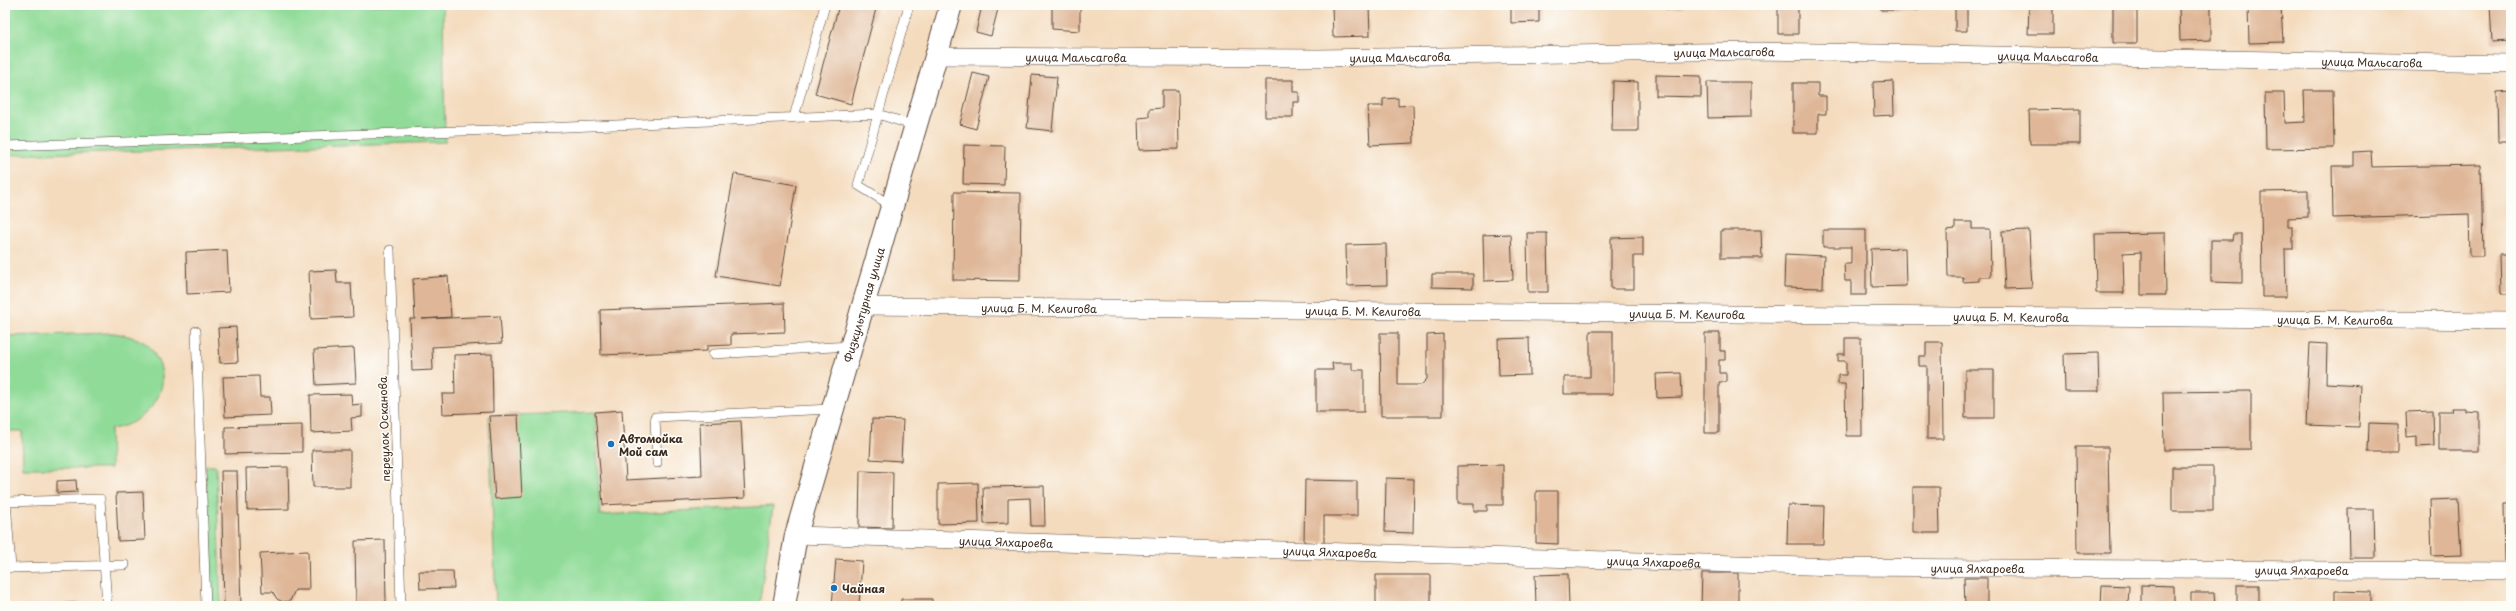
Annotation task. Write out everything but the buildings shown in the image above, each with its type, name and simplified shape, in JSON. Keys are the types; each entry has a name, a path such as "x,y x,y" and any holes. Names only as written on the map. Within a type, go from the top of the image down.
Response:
{"main road":[{"name":"Физкультурная улица","path":"784,606 796,535 850,346 951,5"}],"street":[{"name":"улица Мальсагова","path":"936,56 1318,58 1756,51 2511,64"},
{"name":"улица Б. М. Келигова","path":"862,306 2511,321"},
{"name":"улица Ялхароева","path":"796,535 1836,567 2511,571"}],"lane":[{"path":"794,117 825,5"},
{"path":"892,206 858,185 909,5"},
{"path":"5,146 522,129 878,114 915,126"},
{"name":"переулок Осканова","path":"390,250 401,606"},
{"path":"196,331 206,606"},
{"path":"713,354 850,346"},
{"path":"657,463 655,417 832,409"},
{"path":"107,606 105,565 100,499 6,502 11,568 105,565 125,565"}],"green space":[{"path":"5,5 443,5 445,142 5,155"},
{"path":"114,333 138,339 145,343 153,351 162,373 162,385 152,406 143,415 122,427 110,429 111,468 23,468 22,431 5,431 5,336"},
{"path":"595,412 600,515 773,506 759,606 496,606 489,416"},
{"path":"205,466 216,466 221,606 210,606"}],"place":[{"name":"Автомойка Мой сам","path":"611,444"},
{"name":"Чайная","path":"834,588"}]}
